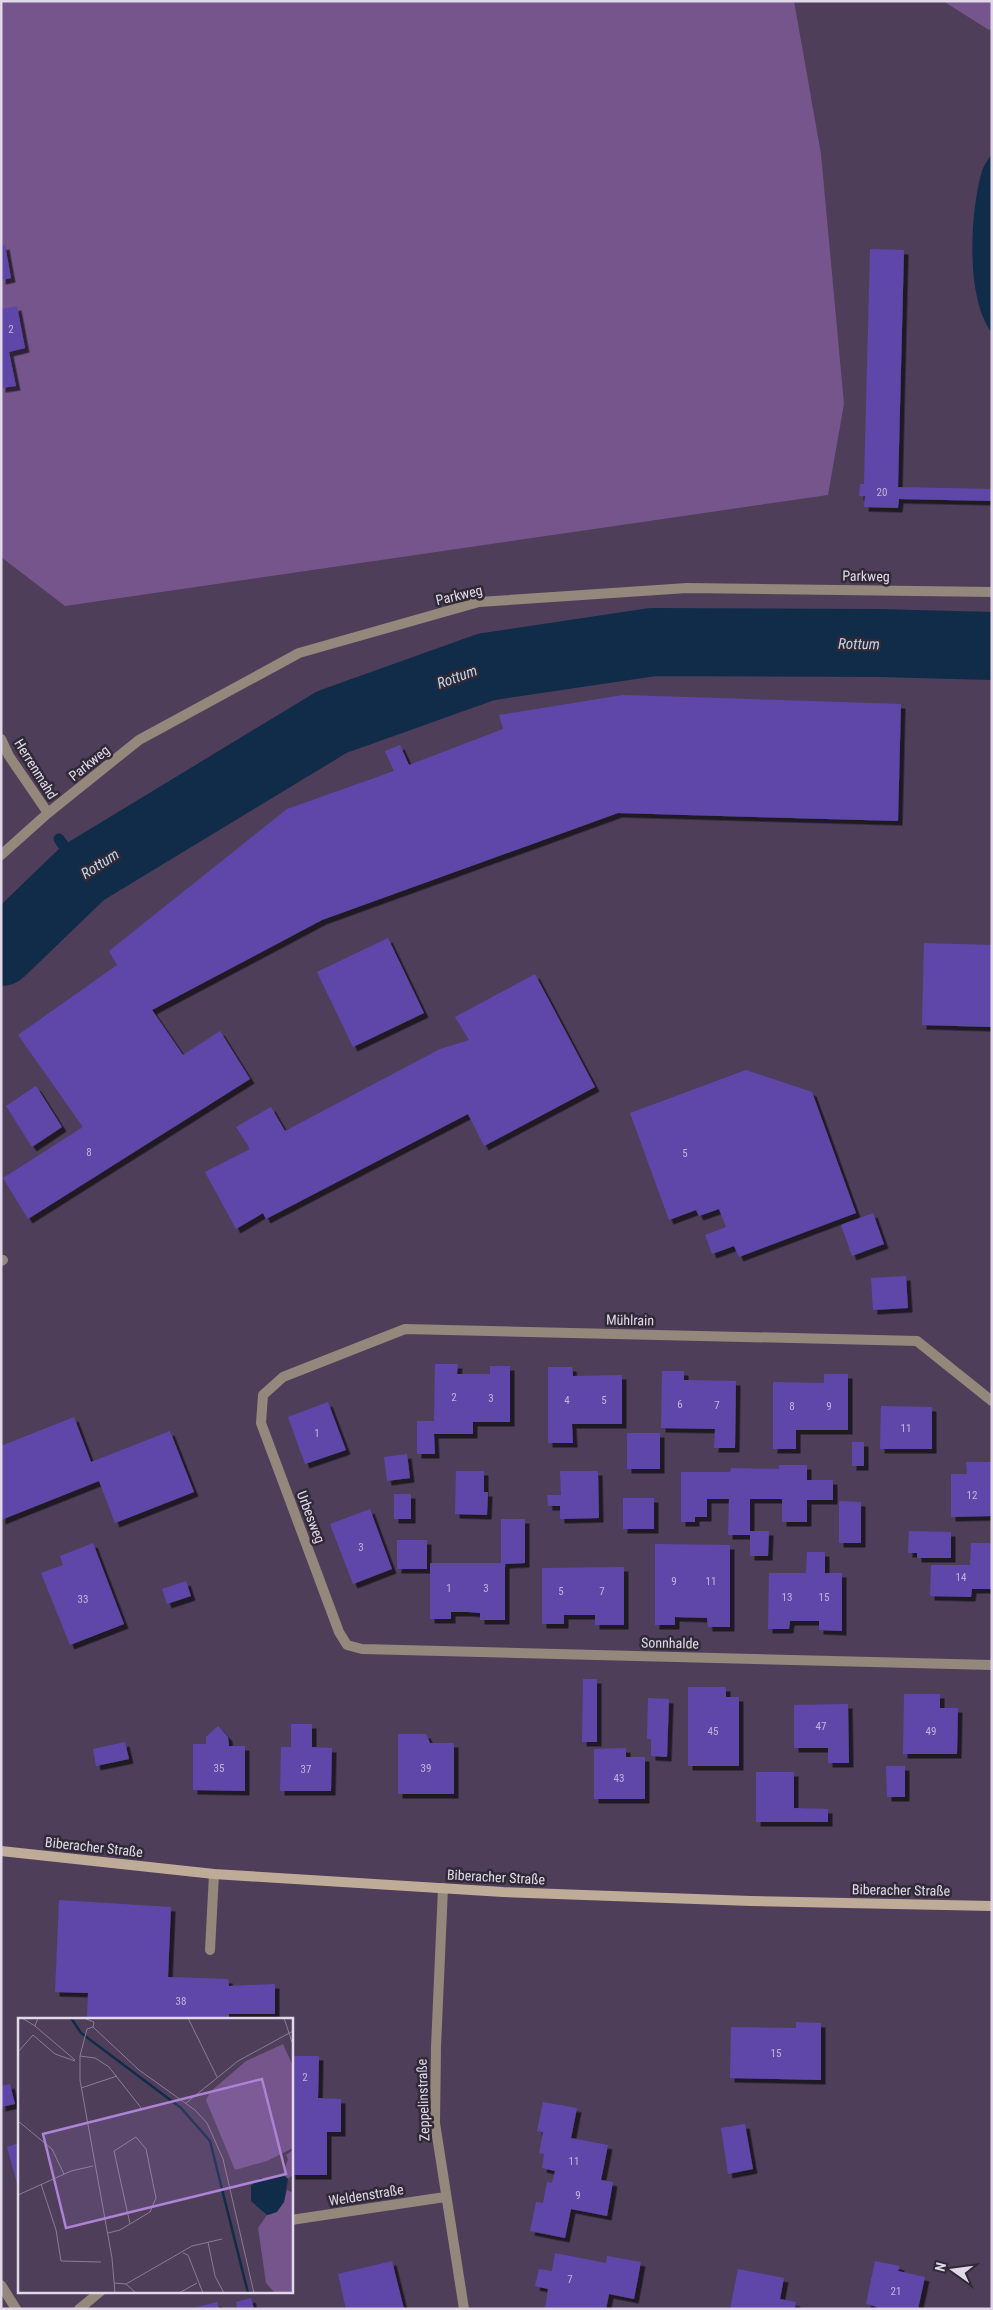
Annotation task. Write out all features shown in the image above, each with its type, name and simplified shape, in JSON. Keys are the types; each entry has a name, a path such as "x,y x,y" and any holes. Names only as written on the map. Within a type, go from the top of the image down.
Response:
{"main road":[{"name":"Biberacher Straße","path":"1,1851 214,1874 443,1888 751,1901 992,1906"}],"street":[{"name":"Parkweg","path":"1,855 48,813 139,740 299,653 479,602 687,588 992,592"},
{"name":"Herrenmahd","path":"1,739 9,756 48,813"},
{"name":"Mühlrain","path":"262,1395 283,1377 405,1328 917,1341 992,1401"},
{"name":"Urbesweg","path":"262,1395 261,1423 339,1632 347,1645"},
{"name":"Sonnhalde","path":"347,1645 362,1649 992,1665"},
{"path":"210,1950 214,1874"},
{"name":"Zeppelinstraße","path":"443,1888 436,2047 435,2123 445,2197 464,2309"},
{"name":"Weldenstraße","path":"292,2220 445,2197"},
{"path":"1,2285 16,2309"},
{"path":"80,2309 100,2292"}],"shaded area":[{"path":"1,1 794,1 821,154 844,404 828,495 65,606 1,557"},
{"path":"943,1 992,1 992,28 989,30"}],"water":[{"path":"992,154 992,333 983,318 977,299 972,254 978,188 983,169"}],"building":[{"path":"5,245 11,278 1,280 1,246"},
{"path":"870,249 904,250 898,487 992,489 992,501 899,499 898,508 864,507 865,496 859,496 860,484 864,484"},
{"path":"17,306 25,348 9,352 16,386 1,388 1,309"},
{"path":"623,695 901,704 898,821 618,813 322,920 152,1010 183,1055 220,1031 250,1079 28,1219 3,1178 83,1127 18,1035 117,965 109,951 287,809 394,771 385,751 400,745 409,765 503,729 499,715"},
{"path":"388,938 424,1013 353,1047 317,972"},
{"path":"924,943 992,945 992,1027 922,1025"},
{"path":"535,974 595,1087 484,1146 468,1114 266,1219 263,1213 236,1229 205,1172 250,1149 236,1127 271,1107 285,1131 440,1049 469,1040 455,1017"},
{"path":"746,1070 812,1092 856,1213 739,1257 734,1246 712,1254 705,1235 726,1227 719,1209 699,1216 696,1210 669,1220 630,1113"},
{"path":"36,1086 62,1127 32,1147 6,1106"},
{"path":"873,1213 884,1244 852,1256 841,1225"},
{"path":"906,1276 908,1308 873,1310 871,1278"},
{"path":"435,1364 458,1364 457,1374 490,1374 490,1366 510,1366 510,1422 473,1422 473,1434 434,1434 435,1454 417,1454 417,1421 434,1421"},
{"path":"548,1367 572,1367 573,1376 622,1375 622,1424 572,1424 573,1443 548,1443"},
{"path":"662,1371 684,1371 684,1380 736,1381 735,1448 714,1448 715,1429 661,1428"},
{"path":"824,1374 848,1374 848,1430 796,1430 796,1449 773,1449 773,1382 824,1383"},
{"path":"328,1402 346,1450 305,1464 288,1417"},
{"path":"881,1406 932,1407 932,1449 880,1449"},
{"path":"74,1417 91,1462 170,1431 194,1492 115,1523 99,1481 1,1520 1,1446"},
{"path":"627,1433 660,1433 660,1469 627,1469"},
{"path":"852,1442 864,1442 864,1466 852,1466"},
{"path":"407,1454 410,1478 387,1481 384,1457"},
{"path":"966,1462 992,1462 992,1516 951,1517 951,1474 967,1474"},
{"path":"779,1465 807,1465 807,1480 833,1480 833,1500 807,1500 807,1522 782,1522 782,1499 750,1499 750,1531 769,1531 768,1556 750,1556 750,1535 728,1535 729,1499 707,1499 707,1517 695,1517 695,1522 681,1522 681,1472 730,1472 731,1468 779,1469"},
{"path":"456,1471 484,1471 484,1492 488,1492 487,1515 455,1514"},
{"path":"560,1471 598,1471 599,1518 560,1519 560,1506 548,1506 547,1495 561,1495"},
{"path":"394,1494 411,1494 411,1519 394,1519"},
{"path":"623,1498 654,1498 654,1529 623,1529"},
{"path":"839,1501 861,1502 861,1543 839,1543"},
{"path":"370,1509 392,1569 353,1584 330,1524"},
{"path":"501,1519 525,1519 525,1563 505,1564 505,1620 480,1620 480,1613 468,1612 451,1612 451,1619 430,1619 430,1563 501,1563"},
{"path":"909,1531 951,1532 951,1558 917,1558 917,1553 908,1553"},
{"path":"397,1540 427,1540 427,1569 397,1569"},
{"path":"93,1543 124,1624 70,1645 41,1573 63,1565 60,1556"},
{"path":"971,1543 992,1543 992,1589 972,1589 971,1597 930,1596 931,1565 970,1565"},
{"path":"655,1544 730,1545 730,1627 708,1627 707,1618 675,1617 675,1625 655,1625"},
{"path":"807,1552 825,1552 825,1573 842,1573 842,1631 819,1630 819,1621 790,1621 789,1629 768,1629 769,1573 806,1573"},
{"path":"624,1567 624,1625 595,1625 595,1615 564,1615 564,1624 542,1624 542,1568"},
{"path":"186,1581 191,1596 167,1604 162,1589"},
{"path":"583,1679 597,1679 597,1742 582,1742"},
{"path":"688,1687 726,1687 726,1697 739,1697 739,1766 688,1766"},
{"path":"904,1694 940,1694 940,1708 958,1708 957,1754 903,1754"},
{"path":"648,1698 669,1699 667,1757 651,1756 651,1739 647,1739"},
{"path":"848,1704 849,1763 828,1763 828,1748 794,1748 794,1705"},
{"path":"291,1724 312,1724 312,1747 332,1748 331,1791 280,1791 281,1747 291,1747"},
{"path":"218,1726 228,1737 229,1746 245,1746 245,1791 193,1790 193,1744 206,1744 206,1737"},
{"path":"398,1734 426,1734 430,1743 454,1743 454,1794 398,1794"},
{"path":"125,1742 129,1759 96,1766 93,1749"},
{"path":"626,1748 626,1757 645,1757 645,1799 594,1799 594,1749"},
{"path":"886,1766 905,1766 905,1797 887,1797"},
{"path":"756,1772 794,1772 794,1808 828,1809 828,1822 756,1822"},
{"path":"59,1900 171,1907 168,1977 228,1979 229,1986 275,1984 275,2014 229,2014 229,2018 87,2018 88,1993 55,1992"},
{"path":"796,2022 821,2023 821,2080 730,2078 731,2027 796,2028"},
{"path":"292,2056 319,2056 318,2098 341,2099 341,2132 327,2132 327,2175 292,2175"},
{"path":"10,2084 15,2104 1,2107 1,2086"},
{"path":"543,2102 577,2108 571,2138 608,2145 601,2180 613,2182 607,2216 571,2209 565,2238 530,2231 536,2202 543,2203 547,2182 552,2183 555,2171 542,2168 544,2154 539,2153 543,2132 537,2131"},
{"path":"745,2124 753,2169 728,2174 721,2128"},
{"path":"18,2143 18,2187 7,2147"},
{"path":"555,2253 606,2263 607,2256 641,2262 634,2299 609,2294 606,2309 545,2309 548,2289 535,2286 539,2269 552,2271"},
{"path":"392,2261 404,2309 346,2309 338,2274"},
{"path":"875,2261 900,2266 898,2271 925,2277 918,2309 876,2309 877,2307 866,2304"},
{"path":"738,2269 784,2278 780,2299 796,2302 795,2309 730,2309"},
{"path":"251,2298 254,2309 237,2309 236,2302"},
{"path":"217,2302 219,2309 194,2309 194,2308"}],"waterway":[{"name":"Rottum","path":"1,952 83,873 332,722 486,667 653,642 880,643 992,646"},
{"path":"59,839 83,873"}]}
